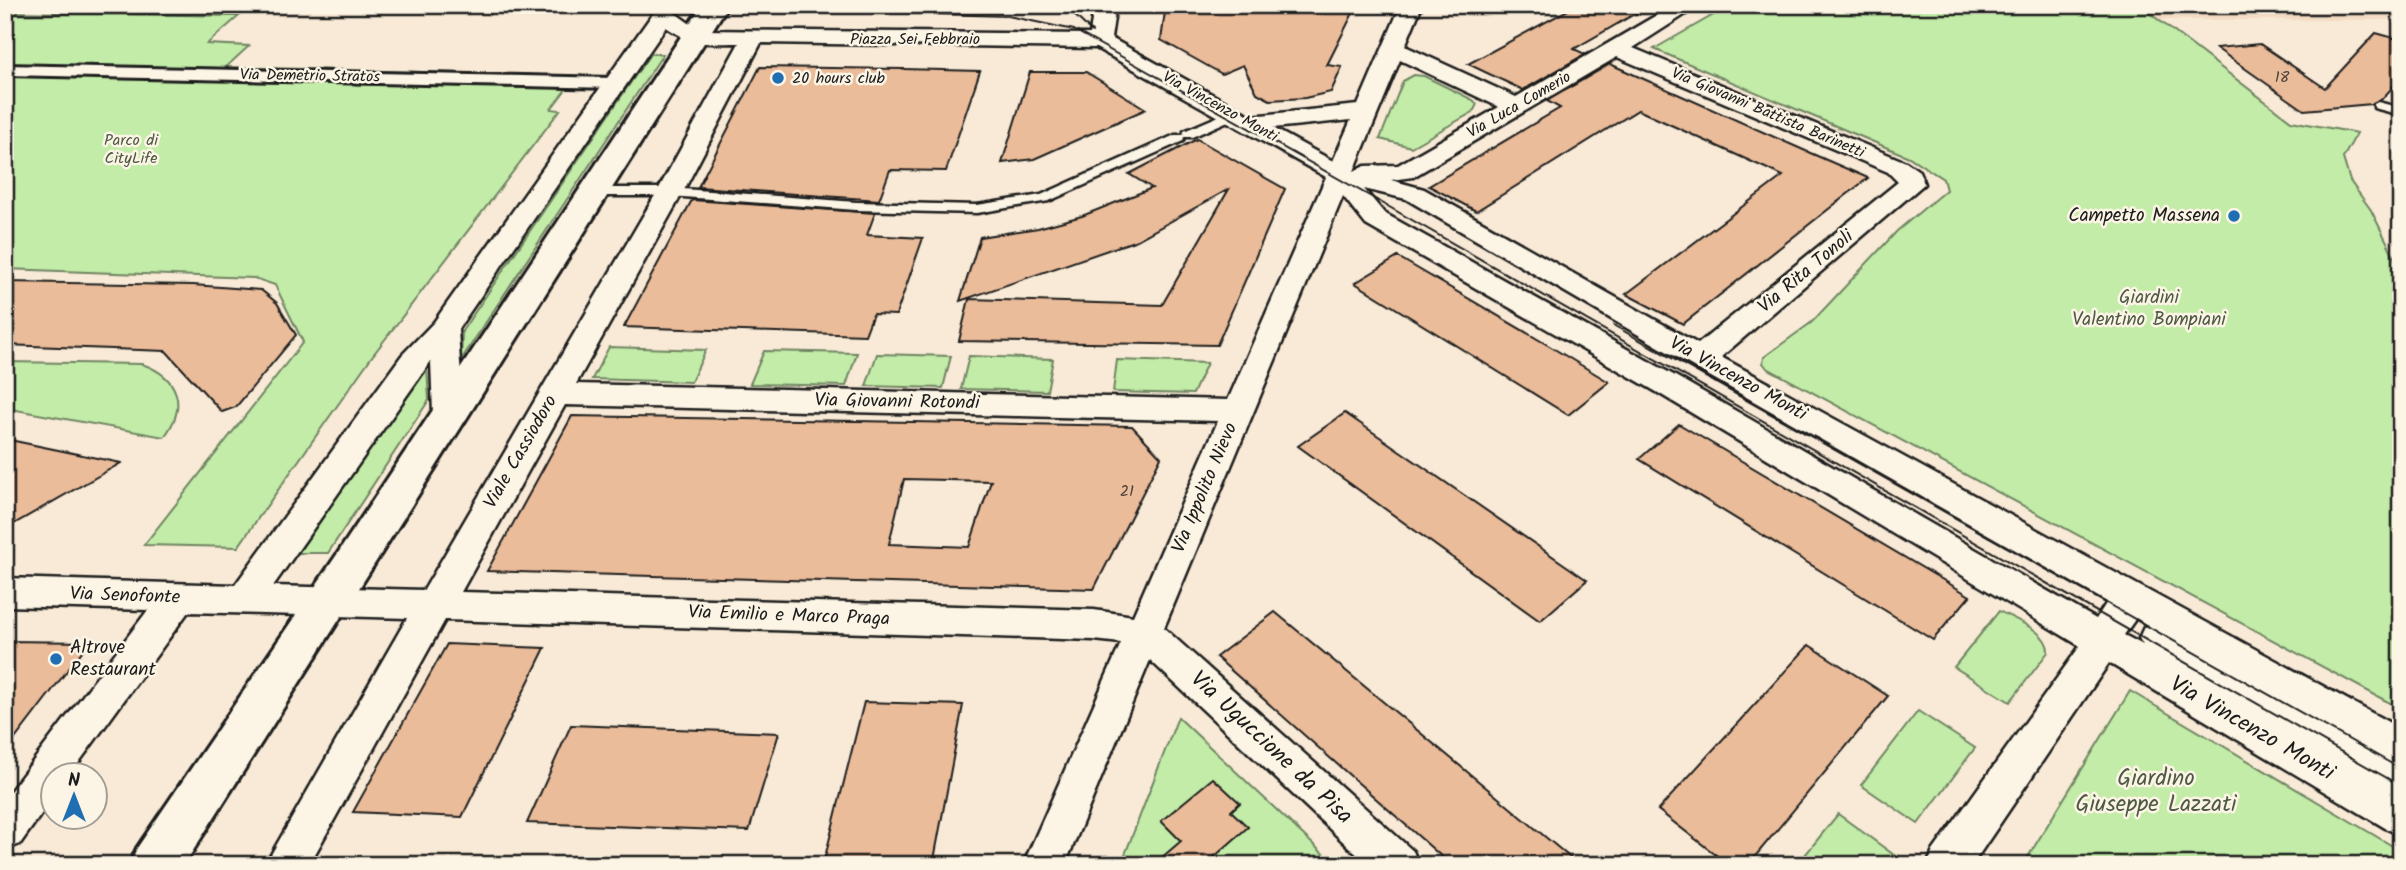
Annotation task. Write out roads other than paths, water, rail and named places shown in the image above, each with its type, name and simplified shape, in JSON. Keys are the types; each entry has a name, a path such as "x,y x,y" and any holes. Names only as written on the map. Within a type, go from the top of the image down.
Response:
{"main road":[{"path":"155,865 715,5"}],"street":[{"path":"1100,41 1105,5"},
{"name":"Via Ippolito Nievo","path":"1044,865 1412,5"},
{"name":"Via Luca Comerio","path":"1340,175 1404,172 1690,5"},
{"path":"244,600 413,362 444,329 666,10 694,36"},
{"name":"Piazza Sei Febbraio","path":"694,36 1100,41"},
{"name":"Viale Cassiodoro","path":"286,865 670,192 753,37"},
{"name":"Via Vincenzo Monti","path":"1100,41 1340,175 1415,194 1700,358 2117,618 2401,816"},
{"path":"1394,49 1517,106"},
{"name":"Via Giovanni Battista Barinetti","path":"1617,49 1897,167 1910,176 1911,184"},
{"name":"Via Demetrio Stratos","path":"5,70 620,74"},
{"path":"1241,119 1367,111"},
{"name":"Via Vincenzo Monti","path":"1340,175 1375,219 1678,391 2117,618 2401,749"},
{"name":"Via Rita Tonoli","path":"1700,358 1911,184"},
{"path":"444,329 448,414"},
{"name":"Via Giovanni Rotondi","path":"555,394 1238,411"},
{"name":"Via Senofonte","path":"5,592 327,602"},
{"path":"5,831 178,598"},
{"name":"Via Emilio e Marco Praga","path":"327,602 1094,625 1144,632"},
{"path":"1948,865 2117,618 2401,777"},
{"name":"Via Uguccione da Pisa","path":"1144,632 1398,865"}],"lane":[{"path":"2378,106 2401,112"},
{"path":"593,192 670,192 856,206 977,209 1044,198 1184,136 1241,119"}],"tram line":[{"path":"801,5 870,12 1008,16 1074,30 1391,208 2401,786"},
{"path":"1064,5 1092,32"},
{"path":"1613,325 2401,769"}],"place":[{"name":"20 hours club","path":"778,78"},
{"name":"Campetto Massena","path":"2234,216"},
{"name":"Altrove Restaurant","path":"56,659"}],"park label":[{"name":"Parco di CityLife","path":"131,149"},
{"name":"Giardini Valentino Bompiani","path":"2149,309"},
{"name":"Giardino Giuseppe Lazzati","path":"2156,792"}]}
